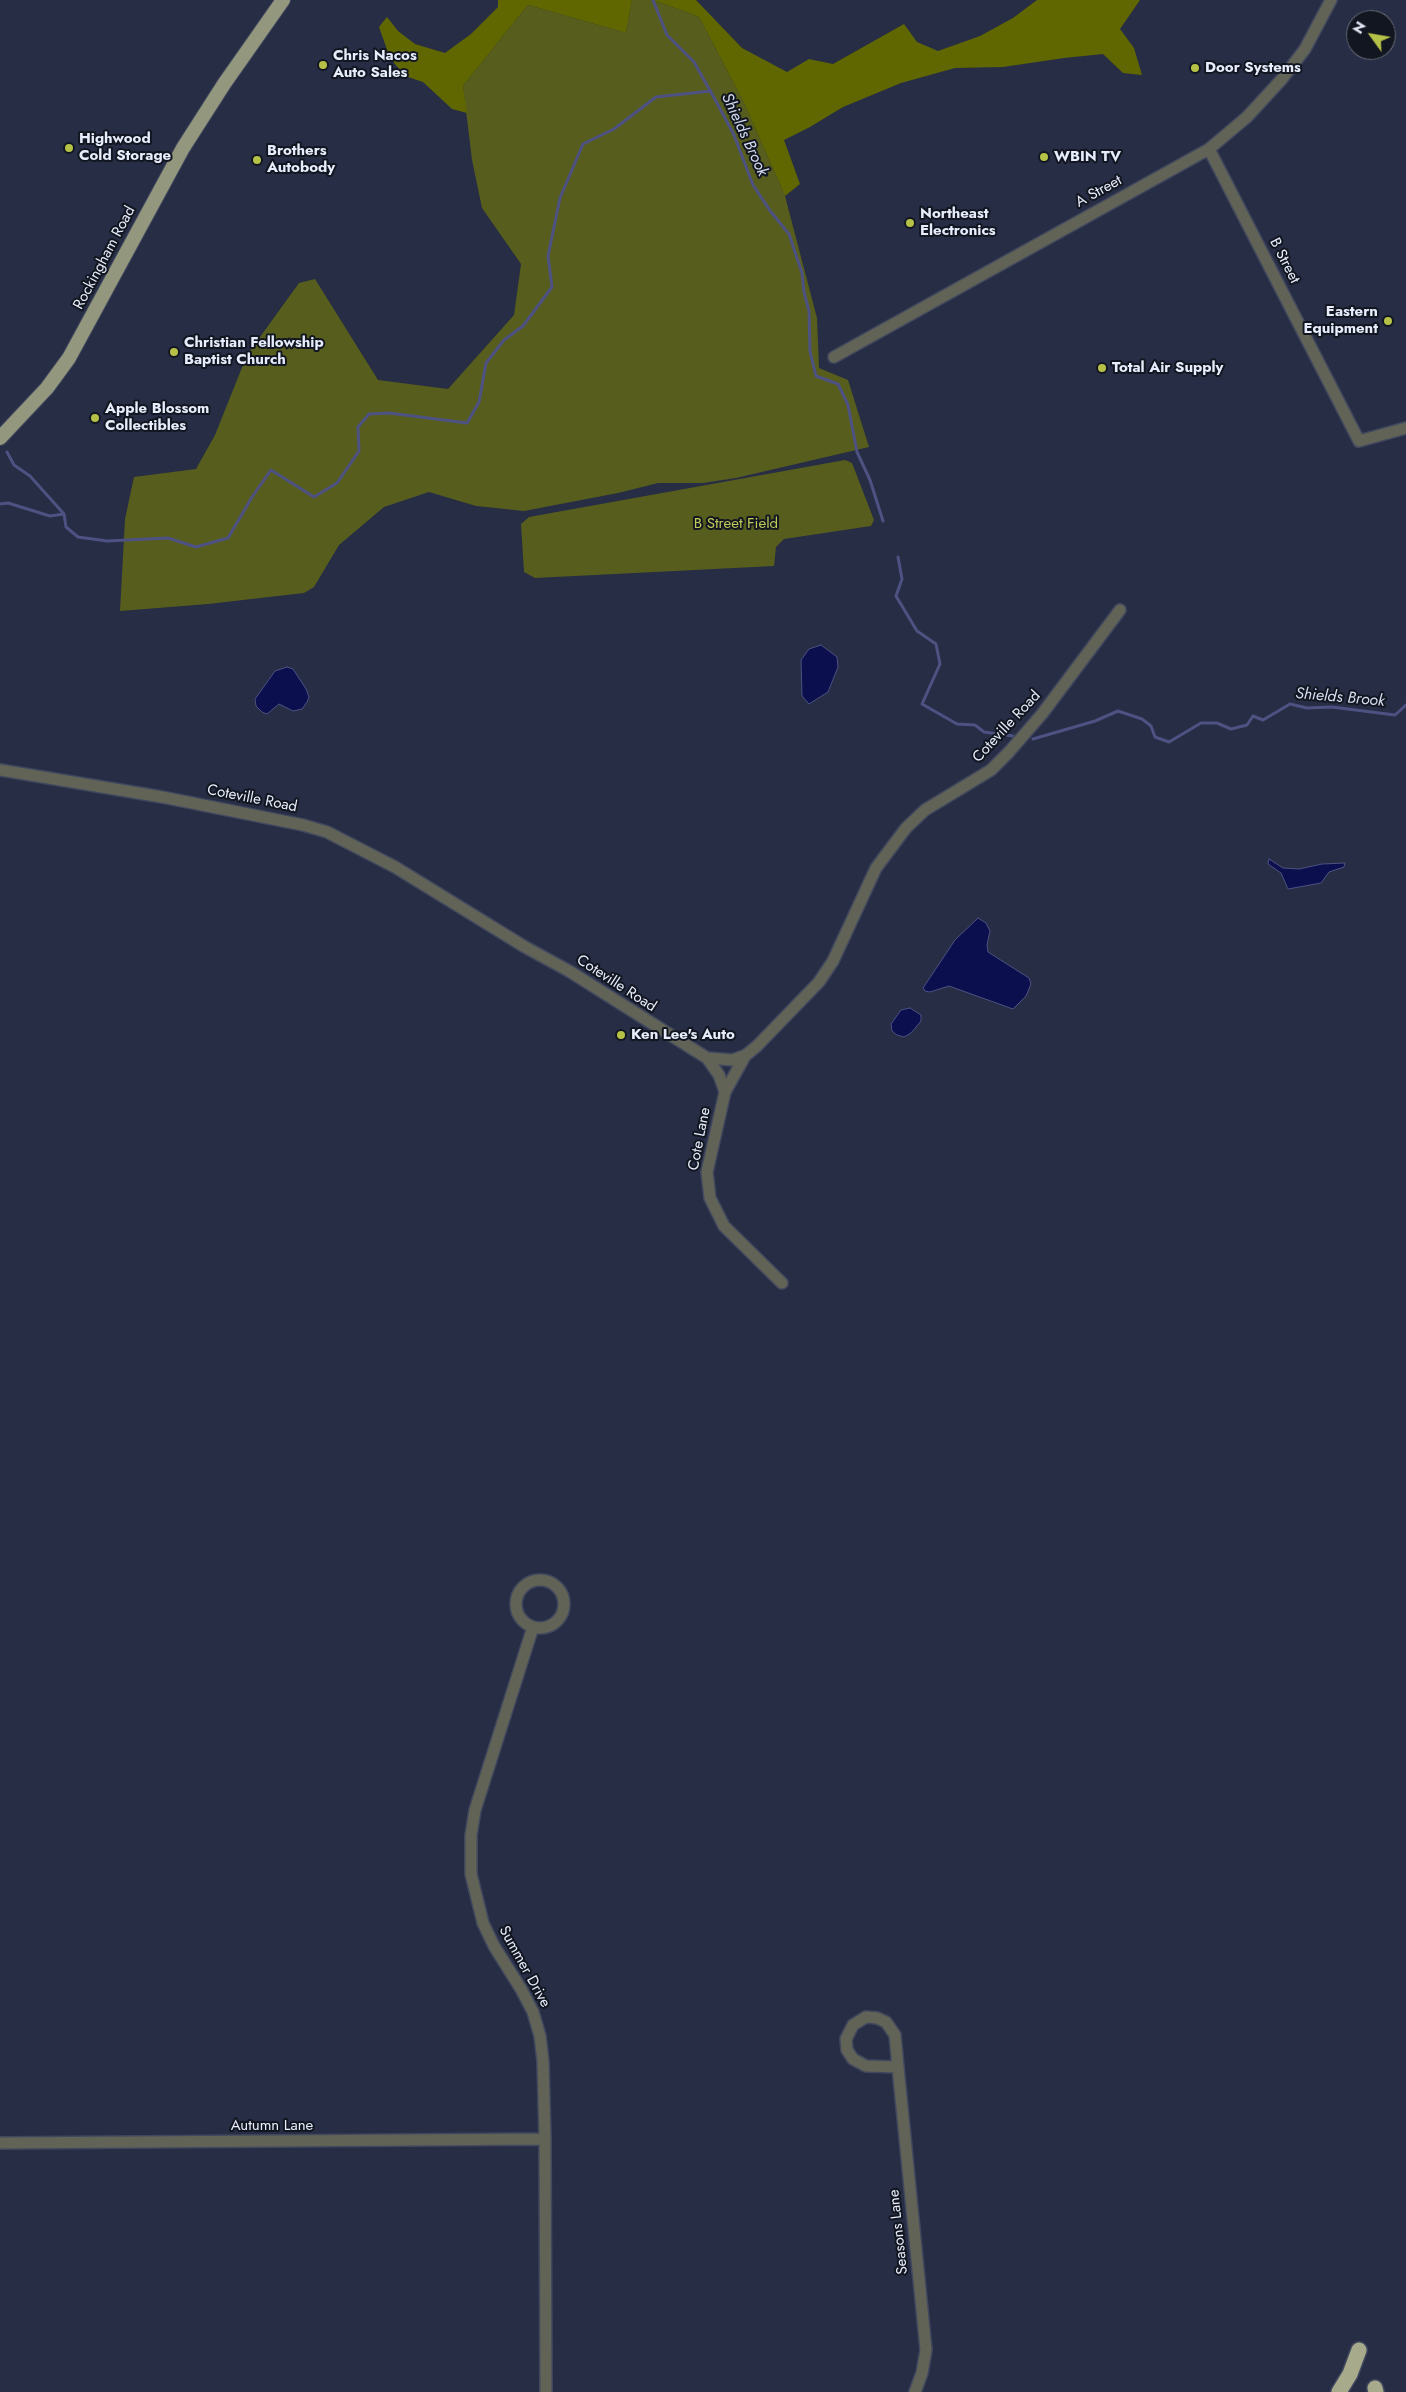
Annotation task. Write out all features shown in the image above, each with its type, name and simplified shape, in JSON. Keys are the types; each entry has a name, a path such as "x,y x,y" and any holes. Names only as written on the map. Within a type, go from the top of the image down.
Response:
{"highway":[{"path":"1339,2392 1350,2374 1359,2350"}],"main road":[{"name":"Rockingham Road","path":"0,438 47,388 69,358 170,171 224,84 283,0"}],"street":[{"name":"A Street","path":"834,356 1209,149 1247,117 1282,79 1305,49 1331,0"},
{"name":"B Street","path":"1209,149 1359,441 1406,428"},
{"name":"Coteville Road","path":"0,770 162,797 303,825 327,832 402,872 525,947 569,971 707,1058 733,1060 746,1054 766,1037 819,982 833,961 876,868 906,828 925,810 991,770 1003,758 1042,714 1120,610"},
{"name":"Cote Lane","path":"746,1054 725,1092 708,1172 710,1198 724,1226 782,1283"},
{"name":"Cote Lane","path":"707,1058 719,1075 725,1092"},
{"path":"538,1580 548,1582 562,1594 564,1603 562,1612 558,1620 551,1625 542,1628 533,1627 525,1623 519,1616 516,1606 517,1597 529,1583 538,1580"},
{"name":"Summer Drive","path":"533,1627 475,1810 471,1835 470,1874 483,1923 494,1946 529,2004 540,2036 544,2061 546,2392"},
{"name":"Seasons Lane","path":"898,2067 866,2066 853,2059 847,2050 846,2039 853,2025 861,2019 871,2017 886,2022 895,2035 926,2350 922,2373 915,2392"},
{"name":"Autumn Lane","path":"0,2143 545,2139"}],"green space":[{"path":"632,0 653,0 699,17 744,103 785,196 817,318 819,368 848,380 869,447 736,478 703,483 658,483 618,493 524,511 476,506 429,492 384,507 339,545 314,587 304,593 208,604 120,611 125,519 134,477 196,469 215,435 247,355 299,283 315,279 378,380 448,389 514,315 521,264 482,208 472,160 463,86 528,5 626,33"},
{"name":"B Street Field","path":"845,460 852,463 874,520 871,526 784,539 776,547 774,566 535,578 524,572 521,524 529,517"}],"shaded area":[{"path":"498,0 632,0 626,33 528,5 463,86 467,113 452,109 423,82 405,76 390,58 379,27 387,17 398,31 415,44 445,53 471,34 498,7"},
{"path":"653,0 696,0 742,48 787,72 809,59 833,64 904,24 917,42 938,51 980,36 1013,18 1037,0 1140,0 1120,29 1134,48 1142,75 1123,73 1103,54 1003,67 955,68 901,83 843,107 784,140 800,184 785,196 744,103 699,17"},
{"path":"821,645 837,657 838,667 828,692 809,704 802,696 801,660 809,649"},
{"path":"287,667 293,669 306,689 309,697 307,702 302,709 293,711 279,704 267,714 262,712 256,706 255,699 275,671"},
{"path":"1269,859 1283,868 1299,869 1322,864 1345,863 1344,867 1329,872 1321,883 1288,889 1281,873 1268,864"},
{"path":"978,918 986,923 990,931 987,945 988,952 1029,978 1031,984 1026,996 1013,1009 949,986 930,992 925,991 923,988 955,940"},
{"path":"910,1008 921,1015 921,1021 911,1033 904,1037 897,1035 892,1031 891,1024 901,1010"}],"waterway":[{"name":"Shields Brook","path":"653,0 667,35 694,62 717,103 734,135 753,185 789,234 802,273 809,311 810,351 816,376 838,384 848,405 857,452 870,480 883,521"},
{"name":"Shields Brook","path":"7,452 14,465 30,476 64,514 66,527 78,537 107,541 168,538 196,547 228,538 252,497 271,470 314,497 337,483 359,451 358,427 369,414 389,413 467,423 479,402 486,363 504,340 523,326 552,287 548,256 560,198 583,144 614,129 656,97 711,91"},
{"path":"0,504 8,503 50,516 64,514"},
{"name":"Shields Brook","path":"898,557 902,579 896,596 917,631 936,644 940,664 922,704 957,724 975,725 984,732 1013,736"},
{"name":"Shields Brook","path":"1033,739 1095,721 1118,711 1142,719 1151,726 1155,737 1169,742 1201,723 1217,723 1231,729 1247,725 1253,716 1263,720 1290,704 1307,708 1332,707 1395,715 1406,705"}],"place":[{"name":"Chris Nacos Auto Sales","path":"323,65"},
{"name":"Door Systems","path":"1195,68"},
{"name":"Highwood Cold Storage","path":"69,148"},
{"name":"WBIN TV","path":"1044,157"},
{"name":"Brothers Autobody","path":"257,160"},
{"name":"Northeast Electronics","path":"910,223"},
{"name":"Eastern Equipment","path":"1388,321"},
{"name":"Christian Fellowship Baptist Church","path":"174,352"},
{"name":"Total Air Supply","path":"1102,368"},
{"name":"Apple Blossom Collectibles","path":"95,418"},
{"name":"Ken Lee's Auto","path":"621,1035"}]}
